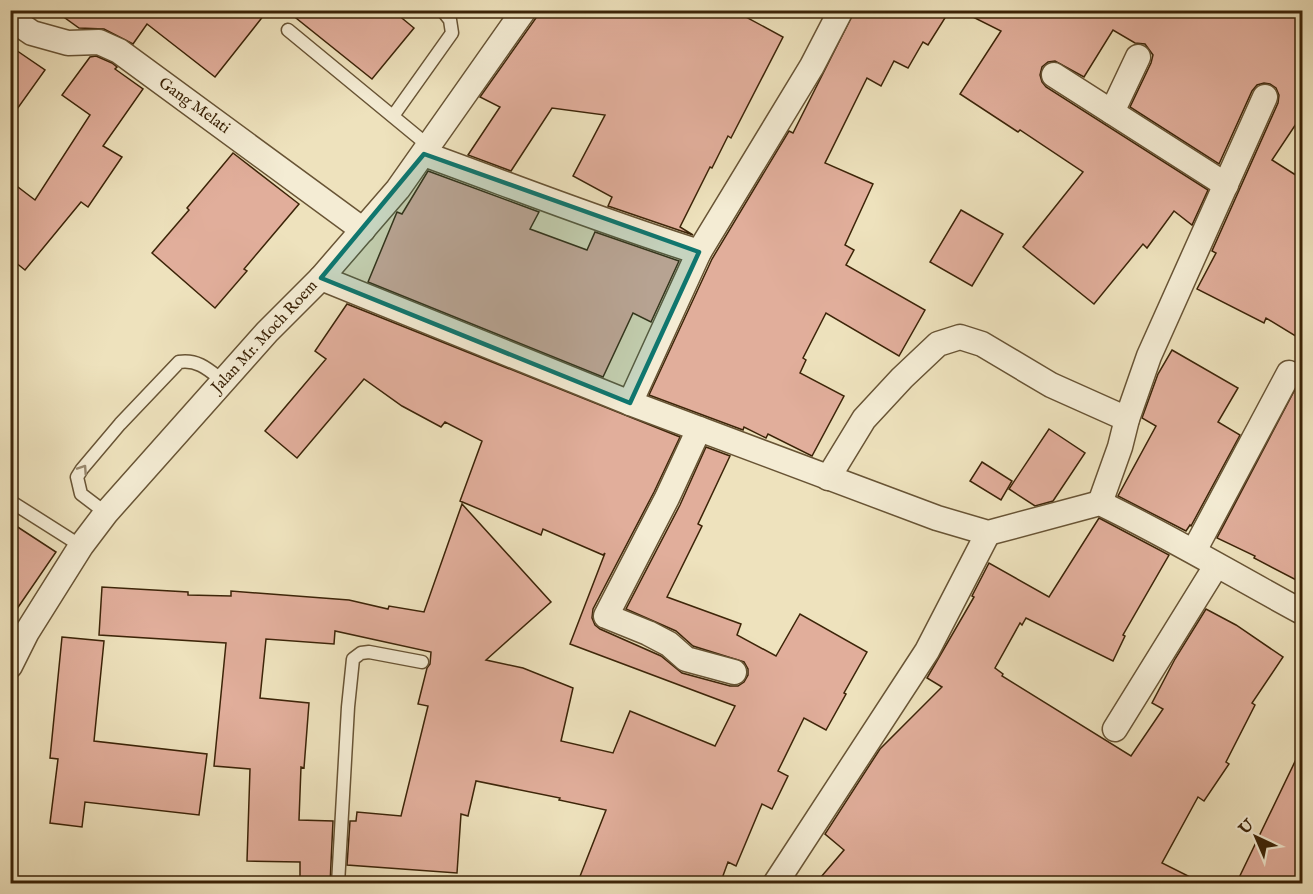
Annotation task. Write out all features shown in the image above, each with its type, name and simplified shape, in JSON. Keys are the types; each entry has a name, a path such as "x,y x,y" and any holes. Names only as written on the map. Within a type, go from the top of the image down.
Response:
{"street":[{"name":"Jalan Mr. Moch Roem","path":"10,666 27,632 81,546 106,513 267,332 321,278 398,189 427,151 524,10"},
{"path":"630,403 699,252 812,66 841,10"},
{"name":"Gang Melati","path":"10,18 32,33 68,43 99,42 119,51 363,230"},
{"path":"1112,112 1138,57"},
{"path":"1054,75 1226,184"},
{"path":"1100,503 1149,356 1265,97"},
{"path":"427,151 618,226 699,252"},
{"path":"321,278 630,403 937,518 988,533 1100,503 1194,551 1216,566 1302,612"},
{"path":"828,478 864,419 938,344 960,337 982,344 1051,385 1127,419"},
{"path":"1194,551 1289,373"},
{"path":"699,429 667,498 606,616 669,644 686,659 734,672"},
{"path":"775,884 927,651 988,533"},
{"path":"1115,729 1216,566"}],"lane":[{"path":"393,116 452,33 450,20 442,10"},
{"path":"288,30 393,116 427,151"},
{"path":"106,513 81,494 77,477 120,424 179,362 191,360 202,364 223,381"},
{"path":"10,501 81,546"},
{"path":"338,884 348,698 353,659 361,653 369,652 422,662"}],"highlighted area":[{"path":"424,154 699,252 630,403 321,278"}],"building":[{"path":"54,10 268,10 215,77 147,24 133,44 104,29 79,28"},
{"path":"286,10 392,10 414,28 372,79"},
{"path":"538,10 733,10 783,37 731,138 728,136 712,168 710,167 680,227 693,235 608,206 612,197 573,176 605,115 552,108 511,171 468,155 500,107 480,97 536,18"},
{"path":"855,10 950,10 928,45 923,42 908,68 894,61 881,86 867,78 825,163 873,184 845,245 854,250 846,265 925,310 899,356 826,313 803,358 806,360 800,373 844,396 812,456 768,434 766,438 744,427 743,430 649,395 712,259 789,131 793,133"},
{"path":"959,10 1302,10 1302,115 1272,160 1302,179 1302,340 1266,318 1264,323 1197,289 1216,253 1212,251 1278,103 1279,95 1276,88 1264,83 1257,85 1252,91 1219,164 1130,107 1153,55 1145,44 1135,43 1113,30 1084,77 1055,61 1048,62 1042,67 1040,75 1046,87 1208,190 1192,225 1174,211 1147,248 1143,244 1094,304 1023,247 1083,172 960,94 1001,31"},
{"path":"10,46 45,70 10,119"},
{"path":"96,56 112,63 117,67 115,69 143,89 103,146 122,157 88,207 81,202 25,270 10,258 10,181 35,200 90,115 62,95 90,57"},
{"path":"233,153 299,204 244,269 247,271 215,308 152,253"},
{"path":"428,171 539,212 530,229 587,250 595,232 679,261 651,322 633,313 603,377 368,282 397,212 402,214"},
{"path":"961,210 1003,234 972,286 930,262"},
{"path":"347,304 680,437 593,609 592,618 600,629 661,656 682,673 730,686 738,686 744,682 748,669 744,662 693,646 676,631 626,609 680,505 706,447 730,456 698,524 702,526 667,597 741,624 737,635 776,656 800,614 867,652 826,730 804,718 778,771 788,776 772,809 762,804 736,866 728,862 720,884 577,884 606,810 476,781 468,816 461,814 457,873 347,865 350,821 356,821 357,812 401,816 428,706 418,704 430,664 431,652 335,631 334,644 266,639 260,698 309,703 304,768 301,767 299,820 333,821 330,884 300,884 300,862 247,861 250,769 214,766 226,643 99,635 102,587 188,592 188,595 231,596 231,591 349,600 388,609 389,606 424,612 462,504 551,602 486,660 523,668 573,688 561,741 613,753 630,711 715,746 735,706 570,644 605,553 603,555 543,529 541,535 460,501 482,441 445,422 441,427 402,406 364,379 297,458 265,431 326,359 315,351"},
{"path":"1172,350 1238,388 1218,422 1240,435 1191,526 1186,531 1118,496 1156,426 1142,418 1158,374"},
{"path":"1302,376 1302,583 1254,558 1255,556 1217,538"},
{"path":"1049,429 1085,453 1053,501 1035,506 1009,489"},
{"path":"982,462 1012,481 1001,500 970,481"},
{"path":"1099,518 1169,555 1123,635 1125,636 1113,661 1026,618 1022,625 1020,623 995,668 1003,674 1002,676 1131,756 1163,709 1152,703 1175,659 1206,609 1236,625 1283,657 1252,703 1255,705 1226,762 1229,764 1204,801 1198,797 1162,863 1204,884 815,884 844,850 825,834 880,749 942,687 927,678 974,597 972,596 989,563 1049,597"},
{"path":"10,522 56,552 10,619"},
{"path":"62,637 104,641 94,741 207,754 199,815 85,802 82,827 50,823 58,759 50,758"},
{"path":"1302,747 1302,884 1236,884"}]}
